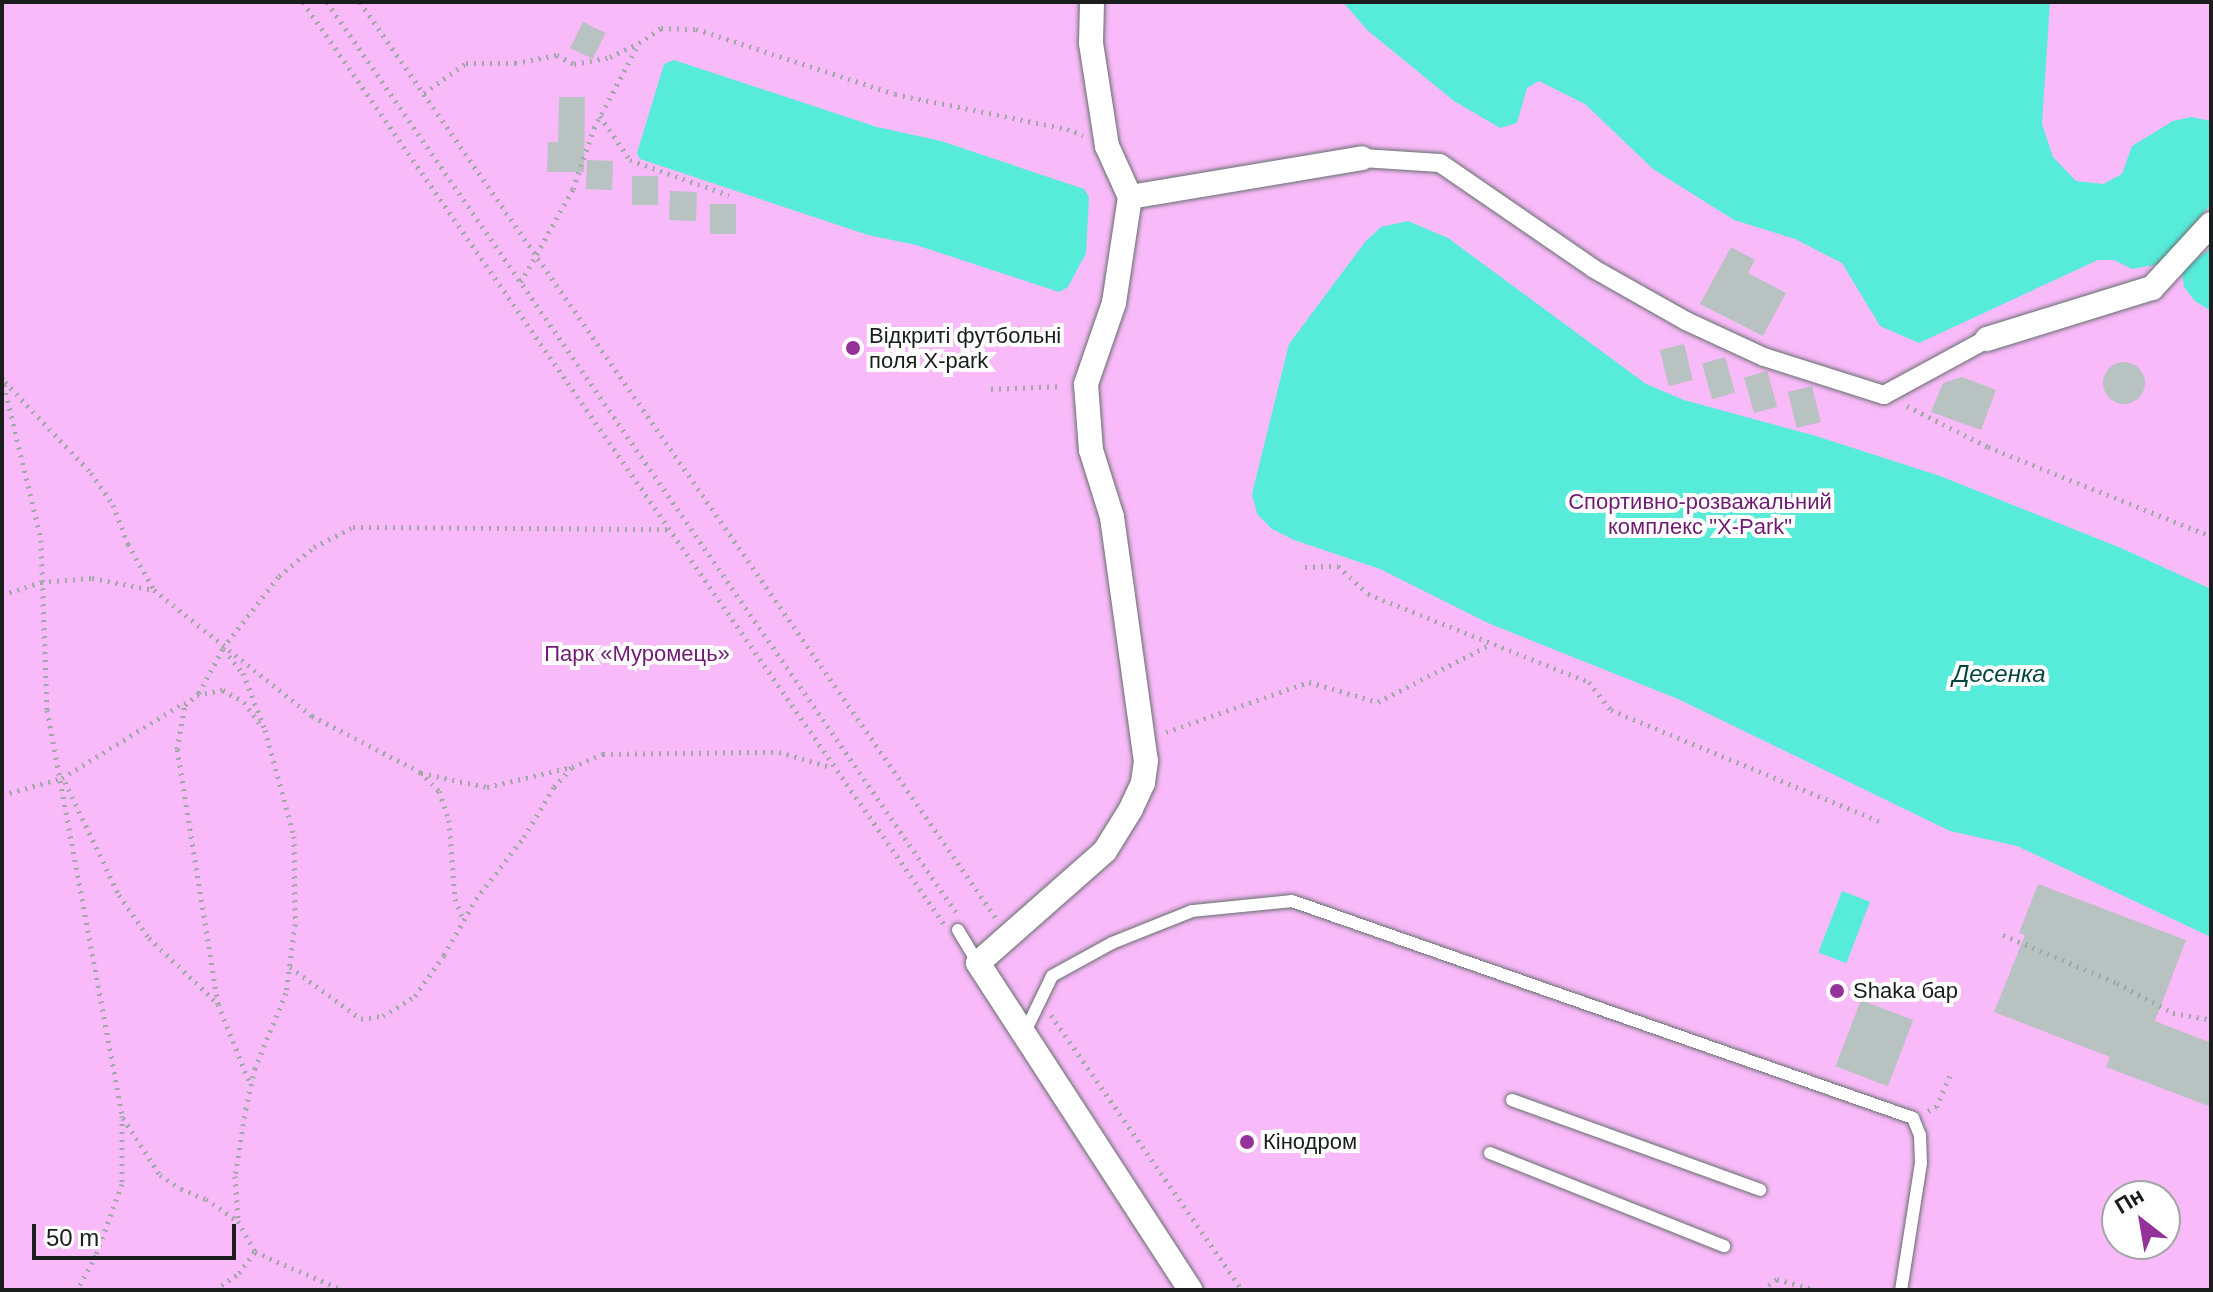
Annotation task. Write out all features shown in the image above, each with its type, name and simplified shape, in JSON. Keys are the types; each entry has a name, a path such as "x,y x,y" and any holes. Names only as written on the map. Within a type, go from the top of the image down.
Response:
{"street":[{"path":"1092,2 1091,43 1107,146 1130,197 1114,303 1086,384 1091,450 1112,517 1146,761 1143,783 1105,851 978,963 1190,1290"},
{"path":"1130,197 1362,158 1440,163 1594,269 1686,321 1764,357 1884,395 1987,339 2152,288 2211,224"}],"lane":[{"path":"1024,1034 1052,976 1112,943 1192,911 1292,901 1913,1118 1920,1135 1921,1163 1901,1290"},
{"path":"958,930 978,963"},
{"path":"1512,1100 1760,1190"},
{"path":"1490,1153 1724,1246"}],"path":[{"path":"303,2 939,922 958,930 956,911 327,2"},
{"path":"360,2 998,921"},
{"path":"424,93 466,63 515,63 557,55 574,64 610,57 661,28 696,29 895,94 1067,129 1107,146"},
{"path":"521,282 573,189 600,116 639,43"},
{"path":"600,116 630,160 729,195"},
{"path":"3,380 91,473 113,505 128,544 154,590 312,716 420,772 487,787 572,767 603,754 779,752 832,767"},
{"path":"3,380 41,540 47,710 62,778 84,926 122,1116 122,1184 96,1255 77,1290"},
{"path":"991,389 1086,384"},
{"path":"1884,395 1988,447 2211,536"},
{"path":"251,1086 218,1004 177,749 185,705 199,693 223,648 279,576 314,547 353,527 667,529"},
{"path":"1305,567 1338,566 1368,594 1589,682 1611,710 1879,821"},
{"path":"2,595 41,582 92,578 154,590"},
{"path":"1143,741 1235,705 1309,682 1378,702 1492,643"},
{"path":"223,648 243,673 265,730 294,836 295,924 286,993 251,1086 235,1176 238,1221 255,1252 343,1290"},
{"path":"2,795 62,778 199,693 223,690 244,702 265,730"},
{"path":"289,966 361,1019 383,1016 415,996 476,899 524,837 554,787 572,767"},
{"path":"420,772 439,791 449,820 453,887 464,921"},
{"path":"62,778 86,820 119,895 134,917 149,938 218,1004"},
{"path":"2003,935 2117,983 2173,1013 2211,1020"},
{"path":"1039,998 1242,1290"},
{"path":"1913,1118 1936,1107 1950,1076"},
{"path":"122,1116 160,1175 181,1189 206,1199 238,1221"},
{"path":"215,1290 239,1273 255,1252"},
{"path":"1762,1290 1777,1279 1815,1290"}],"green space":[{"name":"Парк «Муромець»","path":"2,2 2211,2 2211,1290 2,1290"}],"water":[{"path":"1343,2 2050,2 2042,124 2053,157 2076,181 2103,184 2122,174 2132,146 2173,121 2191,117 2211,121 2211,204 2160,264 2132,269 2114,260 2098,260 1919,343 1880,326 1842,263 1795,239 1734,220 1653,169 1585,104 1539,81 1527,88 1517,123 1500,128 1454,101 1367,30"},
{"path":"674,60 877,127 941,141 1084,189 1089,197 1086,253 1068,287 1059,292 916,245 868,235 640,159 637,153 664,64"},
{"name":"Десенка","path":"1408,221 1448,238 1646,384 1684,400 1816,436 1940,476 2121,548 2211,589 2211,937 2017,846 1950,831 1678,699 1488,623 1380,569 1294,540 1272,529 1257,514 1252,494 1289,344 1365,242 1381,227"},
{"path":"2211,248 2211,311 2195,301 2184,287 2182,270"},
{"path":"1842,891 1870,902 1846,963 1818,953"}],"building":[{"path":"583,22 605,33 593,59 570,48"},
{"path":"559,97 585,97 584,172 547,172 548,142 558,142"},
{"path":"587,160 613,161 612,190 586,189"},
{"path":"632,176 658,176 658,205 632,205"},
{"path":"670,191 697,192 696,221 669,220"},
{"path":"710,204 736,204 736,234 710,234"},
{"path":"1731,247 1755,260 1748,273 1786,293 1763,336 1700,304"},
{"path":"1684,344 1693,380 1669,386 1660,350"},
{"path":"1725,357 1735,393 1712,399 1702,364"},
{"path":"2124,362 2139,368 2145,383 2139,398 2124,404 2109,398 2103,383 2109,368"},
{"path":"1767,371 1777,407 1754,413 1744,378"},
{"path":"1962,377 1996,390 1981,430 1931,412 1943,383"},
{"path":"1812,386 1821,422 1797,428 1788,392"},
{"path":"2038,884 2186,940 2155,1021 2211,1043 2211,1107 2106,1067 2110,1057 1994,1012 2025,935 2019,933"},
{"path":"1861,1000 1913,1020 1888,1086 1836,1066"}],"place":[{"name":"Відкриті футбольні поля X-park","path":"853,348"},
{"name":"Shaka бар","path":"1837,991"},
{"name":"Кінодром","path":"1247,1142"}],"park label":[{"name":"Спортивно-розважальний комплекс \"Х-Park\"","path":"1700,514"}]}
